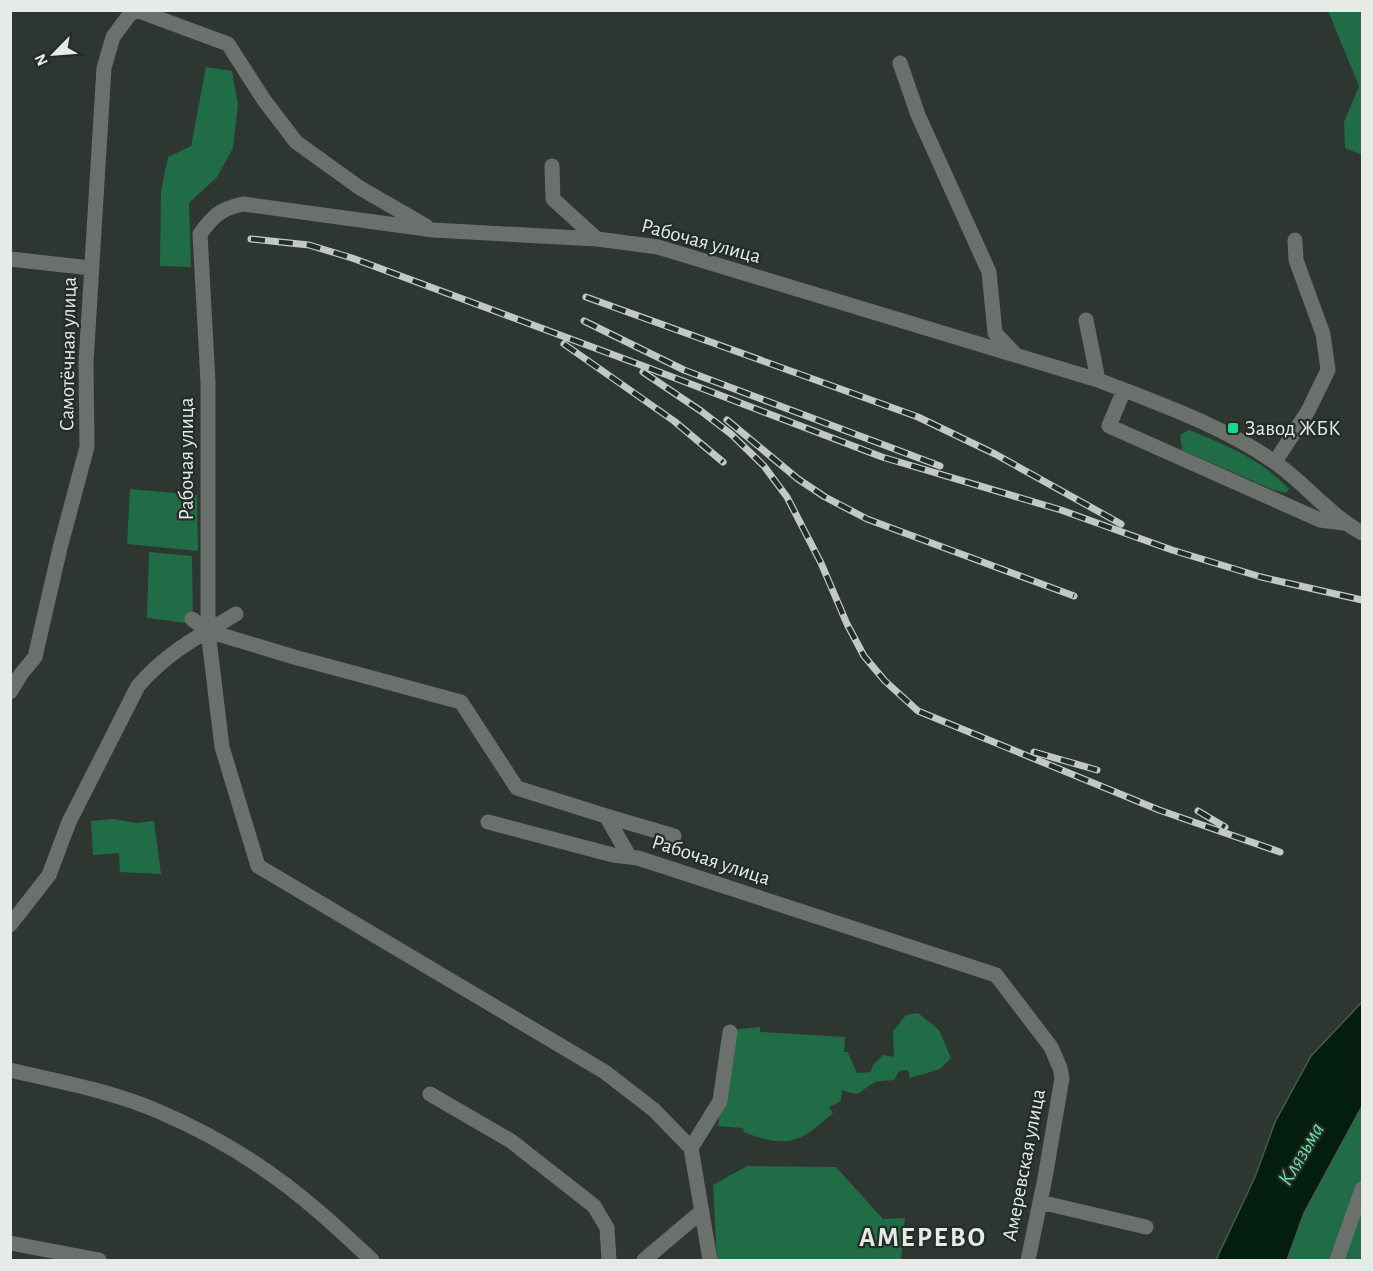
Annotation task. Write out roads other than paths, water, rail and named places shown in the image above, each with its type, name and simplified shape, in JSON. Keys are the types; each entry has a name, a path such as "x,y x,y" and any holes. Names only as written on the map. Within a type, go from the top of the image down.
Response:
{"street":[{"path":"135,10 228,44 264,100 296,142 360,188 433,230"},
{"name":"Самотёчная улица","path":"10,692 35,657 60,548 87,447 86,362 104,68 113,37 135,10"},
{"path":"900,63 918,115 989,272 995,333 1016,355"},
{"path":"552,166 553,200 597,239"},
{"name":"Рабочая улица","path":"691,1148 654,1110 605,1071 258,866 222,747 208,631 208,382 200,234 213,216 233,206 243,204 433,230 597,239 669,250 1098,380 1124,390 1228,434 1275,462 1345,523"},
{"path":"1275,462 1308,411 1328,370 1323,334 1296,260 1294,240"},
{"path":"10,259 91,268"},
{"path":"1086,320 1098,380"},
{"path":"1124,390 1109,426 1320,520 1345,523 1362,532"},
{"path":"10,925 49,875 69,822 138,686 168,655 236,614"},
{"path":"192,619 208,631 451,703 461,702 517,788 674,836"},
{"name":"Рабочая улица","path":"606,816 629,856 712,881 996,975 1052,1047 1062,1078"},
{"path":"488,822 613,855 629,856"},
{"path":"711,1260 691,1148 720,1101 730,1032"},
{"path":"10,1070 114,1095 160,1112 223,1144 267,1173 316,1210 372,1260"},
{"name":"Амеревская улица","path":"1028,1260 1062,1078"},
{"path":"430,1094 511,1141 594,1206 607,1228 609,1260"},
{"path":"1337,1260 1362,1189"},
{"path":"1040,1202 1146,1227"},
{"path":"644,1260 702,1211"},
{"path":"10,1243 99,1260"}],"water":[{"name":"Клязьма","path":"1362,1002 1362,1106 1304,1213 1287,1260 1216,1260 1255,1177 1275,1122 1311,1056"}],"railway":[{"path":"251,239 309,245 352,258 882,457 1061,510 1172,550 1261,577 1362,600"},
{"path":"586,297 918,417 995,454 1121,524"},
{"path":"584,321 684,370 940,466"},
{"path":"564,344 674,421 723,462"},
{"path":"643,372 731,434 764,466 787,497 821,563 847,624 864,656 885,681 918,711 1159,810 1280,852"},
{"path":"727,420 798,479 825,497 867,519 1074,596"},
{"path":"1034,752 1097,770"},
{"path":"1198,811 1225,827"}],"place":[{"name":"Завод ЖБК","path":"1233,428"}],"district":[{"name":"АМЕРЕВО","path":"923,1237"}]}
